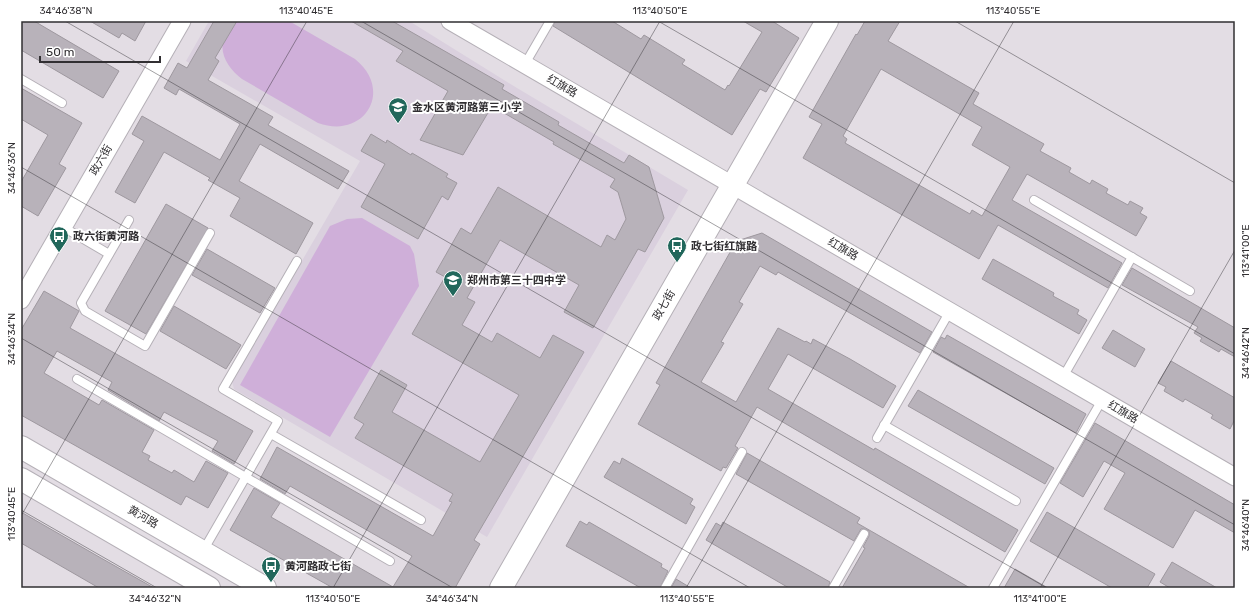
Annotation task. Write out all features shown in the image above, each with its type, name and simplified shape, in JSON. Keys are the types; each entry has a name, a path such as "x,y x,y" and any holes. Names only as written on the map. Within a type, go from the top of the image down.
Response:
{"street":[{"name":"政六街","path":"21,300 182,21"},
{"name":"红旗路","path":"450,21 1235,476"},
{"name":"政七街","path":"501,588 827,21"},
{"name":"黄河路","path":"21,447 265,588"},
{"path":"21,479 209,588"}],"lane":[{"path":"525,64 550,21"},
{"path":"21,79 62,103"},
{"path":"1034,200 1190,291"},
{"path":"129,220 81,303 85,311 145,346 210,233"},
{"path":"63,227 109,254"},
{"path":"1063,377 1132,257"},
{"path":"202,552 278,421 223,389 297,261"},
{"path":"877,438 950,311"},
{"path":"77,379 390,561"},
{"path":"993,588 1102,400"},
{"path":"884,424 1016,502"},
{"path":"271,434 421,520"},
{"path":"665,588 742,452"},
{"path":"833,588 864,534"}],"shaded area":[{"name":"郑州市第三十四中学","path":"209,21 409,21 517,88 688,190 487,537 234,389 232,381 360,161 186,61"},
{"path":"234,21 289,21 355,59 367,71 372,84 373,97 369,109 361,118 349,125 335,126 318,123 242,79 229,66 223,50 225,36"},
{"path":"362,218 410,246 414,254 419,286 330,437 240,385 330,226 347,219"}],"building":[{"path":"21,21 34,21 119,71 103,98 21,50"},
{"path":"90,21 146,21 135,41 122,33 119,38"},
{"path":"214,21 237,21 215,58 219,61 208,80 273,117 268,125 349,171 338,189 260,144 239,181 313,223 296,254 230,216 240,198 208,180 210,178 164,152 135,203 115,192 144,141 132,134 142,116 220,160 240,124 179,89 176,95 164,88 178,63 187,68"},
{"path":"351,21 392,21 504,85 502,89 559,122 558,125 624,163 629,155 649,167 664,218 645,252 638,249 593,328 564,312 579,285 500,240 467,298 475,302 462,325 492,342 497,333 540,358 553,335 584,352 474,540 480,544 455,588 333,588 230,530 254,488 280,503 271,517 393,587 412,556 290,486 285,494 260,479 277,447 433,536 452,502 449,501 453,494 355,438 364,424 354,418 381,370 407,385 392,412 480,462 519,395 412,334 445,277 436,272 461,228 471,234 498,187 601,247 607,235 615,240 626,219 618,192 610,187 615,179 553,144 554,142 492,106 463,155 420,140 448,91 396,61 403,51"},
{"path":"555,21 612,21 641,39 644,35 685,60 682,64 725,90 728,85 729,86 762,32 743,21 772,21 799,38 766,92 760,89 732,135 553,26"},
{"path":"865,21 900,21 888,41 979,93 973,104 1044,144 1040,151 1071,168 1069,172 1090,184 1092,180 1108,189 1106,193 1128,205 1130,201 1143,208 1140,213 1147,217 1136,236 1027,174 1012,200 1122,263 1108,288 998,225 979,259 803,158 822,124 809,117 856,34 857,35","holes":["881,69 982,127 972,145 1010,167 982,216 972,210 970,214 845,143 847,139 843,136"]},
{"path":"21,88 82,123 59,164 66,168 38,216 21,206 21,182 48,135 21,119"},
{"path":"371,134 386,143 387,140 411,155 412,153 448,174 446,177 457,183 448,200 442,196 418,239 361,207 385,164 361,151"},
{"path":"166,204 208,228 146,334 105,311"},
{"path":"762,233 932,332 920,353 778,272 776,275 760,266 739,302 743,304 721,342 724,343 701,382 736,402 778,328 811,344 813,339 850,359 896,386 883,408 788,354 768,389 1018,530 1005,552 757,407 735,446 738,448 726,468 723,467 721,471 638,424 660,385 656,383 733,247 741,244 740,240"},
{"path":"207,249 275,288 260,313 192,275"},
{"path":"993,259 1054,293 1053,296 1079,310 1077,314 1087,320 1079,334 982,279"},
{"path":"1132,268 1235,328 1235,357 1221,349 1219,352 1200,341 1202,338 1194,333 1198,327 1122,285"},
{"path":"44,291 79,311 70,328 253,431 234,464 212,451 218,441 164,412 159,421 108,390 112,382 57,351 44,373 99,405 102,400 154,430 142,452 150,456 148,460 172,473 174,470 194,482 206,461 228,473 208,508 186,496 181,505 21,415 21,330"},
{"path":"174,306 241,345 226,369 160,331"},
{"path":"1113,330 1145,349 1135,367 1102,348"},
{"path":"947,335 1086,414 1076,433 933,352 941,337 945,339"},
{"path":"1171,361 1235,398 1235,419 1230,429 1211,418 1213,415 1185,399 1183,402 1164,391 1166,387 1158,383"},
{"path":"918,390 1054,468 1045,484 908,406"},
{"path":"1095,423 1235,505 1235,533 1195,510 1173,548 1104,509 1125,473 1104,461 1083,497 1060,483"},
{"path":"747,453 860,518 857,523 970,588 842,588 865,548 863,547 869,536 869,531 861,529 854,541 736,474"},
{"path":"622,458 693,499 690,504 695,507 686,524 604,477 614,461 620,464"},
{"path":"21,512 154,588 99,588 21,543"},
{"path":"1047,512 1155,574 1147,588 1112,588 1030,541"},
{"path":"580,521 587,525 589,522 662,564 661,567 668,571 660,588 641,588 566,546"},
{"path":"723,522 830,582 828,588 789,588 706,540 716,523 721,526"},
{"path":"1172,562 1217,588 1170,588 1160,582"},
{"path":"1015,569 1048,588 1004,588"},
{"path":"676,579 691,588 671,588"}],"place":[{"name":"金水区黄河路第三小学","path":"398,124"},
{"name":"政六街黄河路","path":"59,253"},
{"name":"政七街红旗路","path":"677,263"},
{"name":"郑州市第三十四中学","path":"453,297"},
{"name":"黄河路政七街","path":"271,583"}]}
